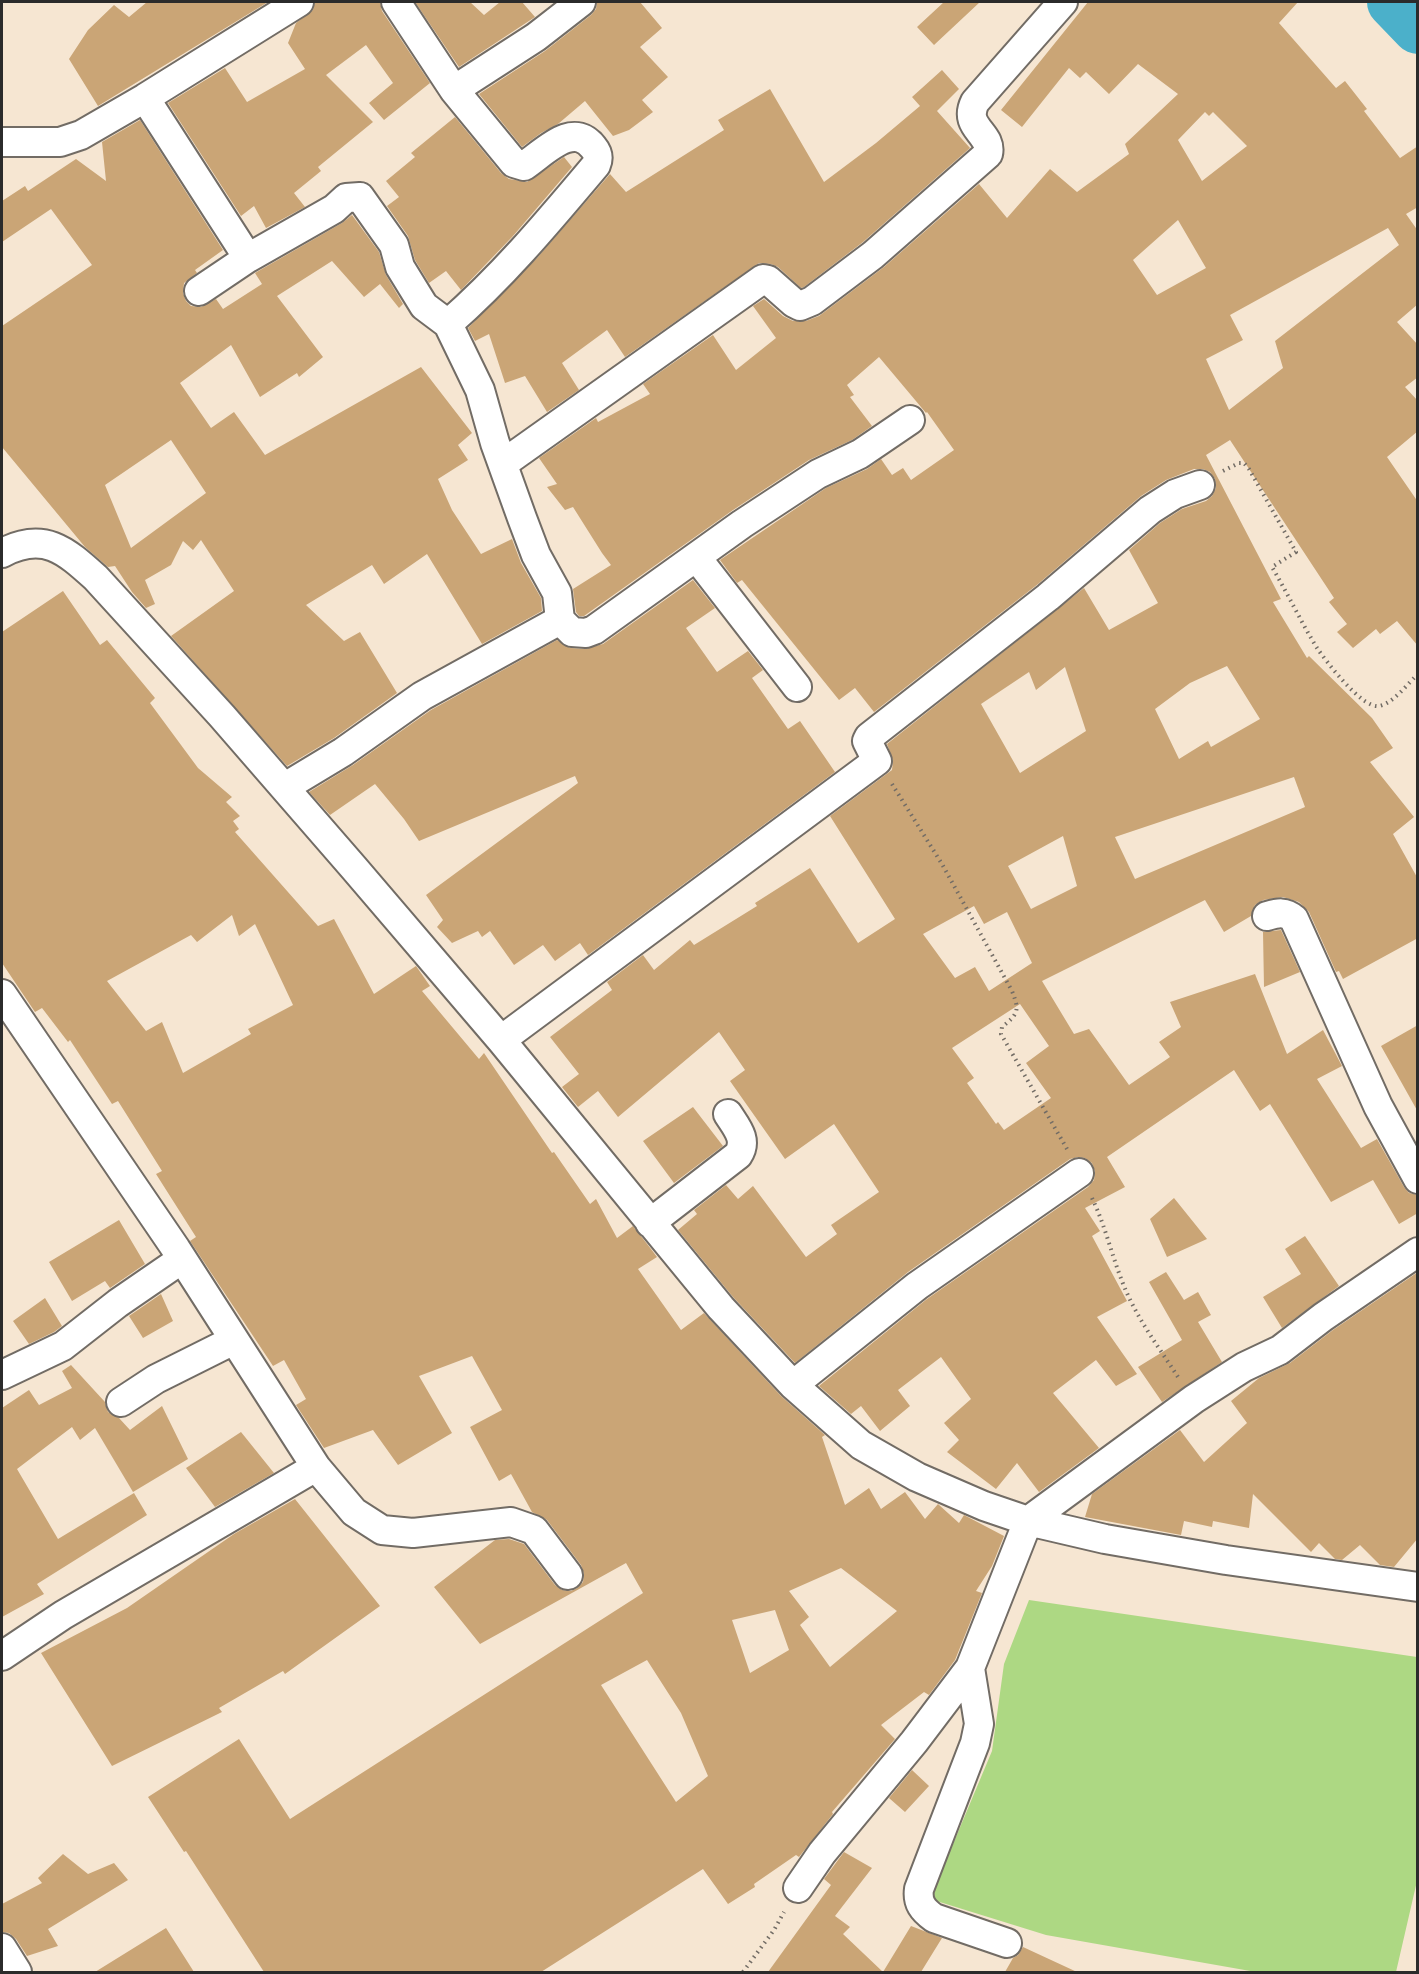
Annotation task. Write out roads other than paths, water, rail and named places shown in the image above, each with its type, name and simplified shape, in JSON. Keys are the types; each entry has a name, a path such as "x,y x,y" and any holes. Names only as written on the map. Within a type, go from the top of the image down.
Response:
{"street":[{"path":"2,142 60,142 81,135 299,2"},
{"path":"396,2 454,90 514,163 524,166 562,140 574,136 584,138 591,144 596,150 598,159 596,165 516,260 481,295 447,324"},
{"path":"454,90 536,37 581,2"},
{"path":"504,463 763,279 768,280 800,306 813,300 873,255 988,154 990,150 987,142 972,120 971,112 975,102 1063,2"},
{"path":"145,98 248,258"},
{"path":"199,291 248,258 334,209 346,198 360,197 394,245 400,267 424,306 447,324 480,390 495,444 504,463 536,555 557,593 560,620 572,632 586,633 594,630 742,524 818,474 860,454 910,420"},
{"path":"501,1040 878,761 867,741 869,737 1048,597 1150,510 1175,494 1200,485"},
{"path":"2,553 25,544 43,543 57,546 96,578 285,787 501,1040 721,1308 793,1385 861,1445 890,1463 984,1506 1028,1521 1105,1539 1215,1558 1418,1587"},
{"path":"697,558 797,687"},
{"path":"285,787 343,752 422,696 560,620"},
{"path":"1267,916 1280,913 1288,914 1294,919 1378,1106 1418,1179"},
{"path":"2,994 182,1259 316,1467 354,1512 382,1530 413,1533 511,1522 534,1530 568,1575"},
{"path":"650,1223 743,1149 743,1141 728,1114"},
{"path":"793,1385 917,1286 1079,1173"},
{"path":"798,1888 822,1853 914,1742 970,1668 1028,1521 1194,1399 1244,1367 1280,1350 1323,1317 1418,1252"},
{"path":"2,1375 63,1346 118,1303 182,1259"},
{"path":"121,1402 156,1379 234,1340"},
{"path":"2,1656 63,1615 316,1467"},
{"path":"970,1668 979,1724 975,1743 919,1889 918,1897 926,1912 934,1918 1006,1943"},
{"path":"2,1948 17,1972"}],"waterway":[{"path":"1393,2 1418,28"}]}
